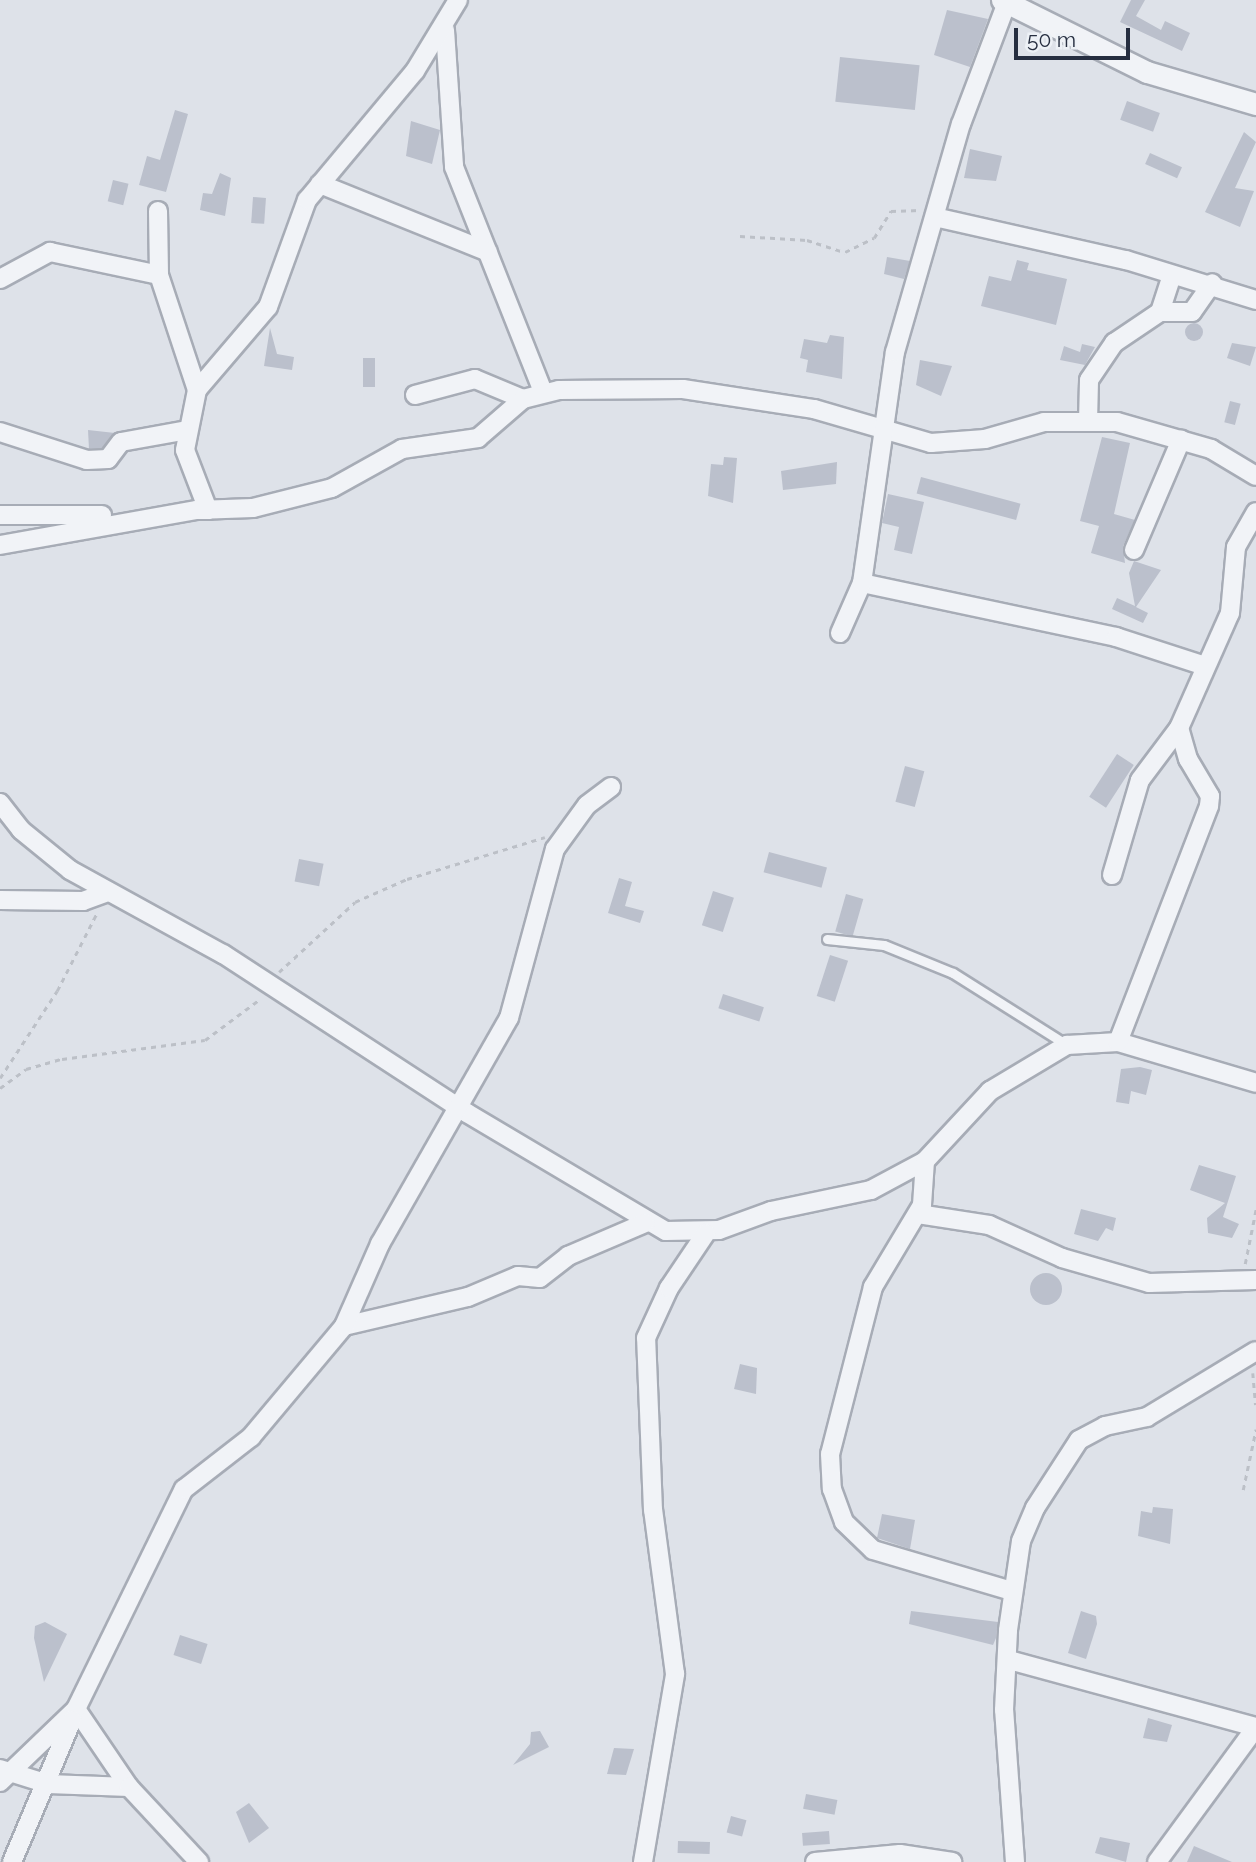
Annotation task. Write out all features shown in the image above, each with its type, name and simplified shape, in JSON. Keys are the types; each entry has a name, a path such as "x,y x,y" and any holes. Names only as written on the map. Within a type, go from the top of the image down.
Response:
{"street":[{"path":"201,510 187,464 187,430 197,390 268,307 300,211 445,30 458,0"},
{"path":"840,633 862,583 882,428 895,352 939,216 961,124 1004,1 1147,72 1256,104"},
{"path":"445,30 454,167 543,392"},
{"path":"320,184 488,252"},
{"path":"158,211 159,275 197,390"},
{"path":"939,216 1172,276 1212,283 1256,300"},
{"path":"0,279 50,252 159,275"},
{"path":"1160,313 1172,276"},
{"path":"1088,422 1089,380 1114,343 1160,313 1192,312 1212,283"},
{"path":"415,395 475,379 523,399"},
{"path":"0,515 253,508 332,488 402,449 478,438 523,399 543,392 683,389 814,409 931,443 958,444 1044,422 1117,422 1181,440 1256,476"},
{"path":"0,432 87,460 108,459 121,442 187,430"},
{"path":"1134,550 1181,440"},
{"path":"0,545 201,510"},
{"path":"1112,876 1140,780 1179,728 1230,614 1236,547 1256,512"},
{"path":"862,583 1116,637 1205,666"},
{"path":"1118,1042 1209,806 1210,796 1188,760 1179,728"},
{"path":"12,1862 48,1784 76,1709 184,1489 251,1437 344,1326 380,1244 459,1108 519,996 545,872 568,829 611,787"},
{"path":"0,803 30,838 108,891 270,986 459,1108 645,1223 706,1233 771,1211 857,1195 925,1161 990,1091 1067,1045 1118,1042 1256,1083"},
{"path":"0,900 83,901 108,891"},
{"path":"925,1161 918,1214 873,1287 830,1454 832,1489 844,1522 873,1550 1011,1591"},
{"path":"918,1214 989,1225 1062,1258 1149,1283 1256,1280"},
{"path":"344,1326 468,1297 518,1276 540,1278 568,1256 645,1223"},
{"path":"643,1862 674,1674 653,1510 646,1338 669,1288 706,1233"},
{"path":"1015,1862 1004,1710 1011,1591 1035,1508 1079,1440 1105,1426 1147,1417 1256,1351"},
{"path":"1009,1660 1256,1727 1157,1862"},
{"path":"3,1774 76,1709"},
{"path":"76,1709 130,1787 199,1862"},
{"path":"3,1774 48,1784 130,1787"},
{"path":"815,1862 900,1854 952,1862"}],"lane":[{"path":"827,939 884,944 953,973 1067,1045"}],"path":[{"path":"740,236 807,240 845,252 874,238 891,211 939,216"},
{"path":"0,1088 26,1069 62,1059 205,1040 270,986 355,902 407,879 568,829"},
{"path":"0,1078 57,991 108,891"},
{"path":"1244,1258 1256,1209"},
{"path":"1256,1362 1256,1405"},
{"path":"1243,1490 1256,1429"}],"building":[{"path":"1131,0 1145,0 1136,16 1161,30 1165,21 1190,33 1182,51 1120,22"},
{"path":"947,10 988,19 970,67 934,55"},
{"path":"840,57 920,65 915,110 835,102"},
{"path":"1127,101 1160,113 1153,132 1120,120"},
{"path":"175,110 188,114 166,192 139,185 147,156 160,160"},
{"path":"411,121 440,130 432,164 406,156"},
{"path":"1244,132 1256,142 1235,188 1254,191 1240,227 1205,212"},
{"path":"970,149 1002,156 996,181 964,178"},
{"path":"1150,153 1182,167 1177,178 1145,164"},
{"path":"220,173 231,178 225,216 200,210 203,193 212,194"},
{"path":"113,180 129,184 123,205 108,201"},
{"path":"253,197 266,198 264,224 251,223"},
{"path":"887,257 910,261 904,279 884,274"},
{"path":"1017,260 1029,263 1027,270 1067,279 1056,325 981,306 989,276 1011,281"},
{"path":"1194,323 1200,326 1203,332 1200,338 1194,341 1188,338 1185,332 1188,326"},
{"path":"270,328 277,354 294,357 292,370 264,366"},
{"path":"830,335 844,337 842,379 806,372 808,360 800,358 804,339 827,343"},
{"path":"1232,343 1256,347 1250,366 1227,358"},
{"path":"1082,344 1095,347 1085,365 1060,360 1064,346 1080,352"},
{"path":"363,358 375,358 375,387 363,387"},
{"path":"920,360 952,366 941,396 916,385"},
{"path":"1230,401 1241,404 1235,425 1224,422"},
{"path":"88,430 115,433 102,448 89,449"},
{"path":"1102,437 1130,443 1114,514 1135,520 1123,546 1125,563 1091,553 1099,526 1080,521"},
{"path":"724,457 737,458 733,503 708,496 711,464 723,465"},
{"path":"837,462 836,484 783,490 781,471"},
{"path":"921,477 1020,504 1016,520 917,493"},
{"path":"888,494 924,502 912,554 894,550 899,527 882,523"},
{"path":"1134,561 1161,570 1136,607 1148,613 1143,623 1112,609 1117,598 1135,606 1129,573"},
{"path":"1117,754 1134,765 1106,808 1089,797"},
{"path":"905,766 924,771 915,807 895,802"},
{"path":"769,852 827,868 822,888 764,872"},
{"path":"299,859 324,864 319,886 295,882"},
{"path":"619,878 632,882 625,906 644,911 640,923 608,913"},
{"path":"713,891 734,898 723,932 702,925"},
{"path":"846,894 863,899 853,936 835,931"},
{"path":"830,955 848,961 835,1002 817,996"},
{"path":"723,994 764,1007 759,1022 718,1008"},
{"path":"1140,1067 1152,1070 1146,1095 1131,1091 1129,1104 1116,1102 1121,1069"},
{"path":"1199,1165 1236,1176 1223,1217 1239,1224 1232,1238 1208,1233 1207,1218 1225,1203 1190,1190"},
{"path":"1081,1209 1116,1218 1113,1231 1106,1228 1098,1241 1074,1234"},
{"path":"1046,1273 1058,1277 1062,1289 1058,1301 1046,1305 1034,1301 1030,1289 1034,1277"},
{"path":"740,1364 757,1368 756,1394 734,1389"},
{"path":"1153,1507 1173,1509 1170,1544 1138,1536 1141,1511 1152,1513"},
{"path":"882,1514 915,1520 910,1549 877,1538"},
{"path":"911,1611 998,1622 996,1638 993,1645 909,1624"},
{"path":"1081,1611 1096,1616 1097,1624 1086,1659 1068,1653"},
{"path":"45,1622 67,1634 44,1682 34,1638 35,1626"},
{"path":"180,1635 208,1644 201,1664 174,1655"},
{"path":"1148,1718 1172,1725 1167,1742 1143,1738"},
{"path":"540,1731 549,1747 513,1765 530,1744 531,1732"},
{"path":"614,1748 634,1749 626,1775 607,1774"},
{"path":"806,1794 837,1800 835,1815 803,1809"},
{"path":"249,1803 269,1828 249,1843 236,1812"},
{"path":"731,1816 746,1820 742,1837 727,1832"},
{"path":"829,1831 830,1844 803,1846 802,1833"},
{"path":"1100,1837 1130,1843 1126,1862 1095,1853"},
{"path":"678,1841 710,1842 710,1854 678,1853"},
{"path":"1194,1846 1232,1862 1187,1862"}]}
